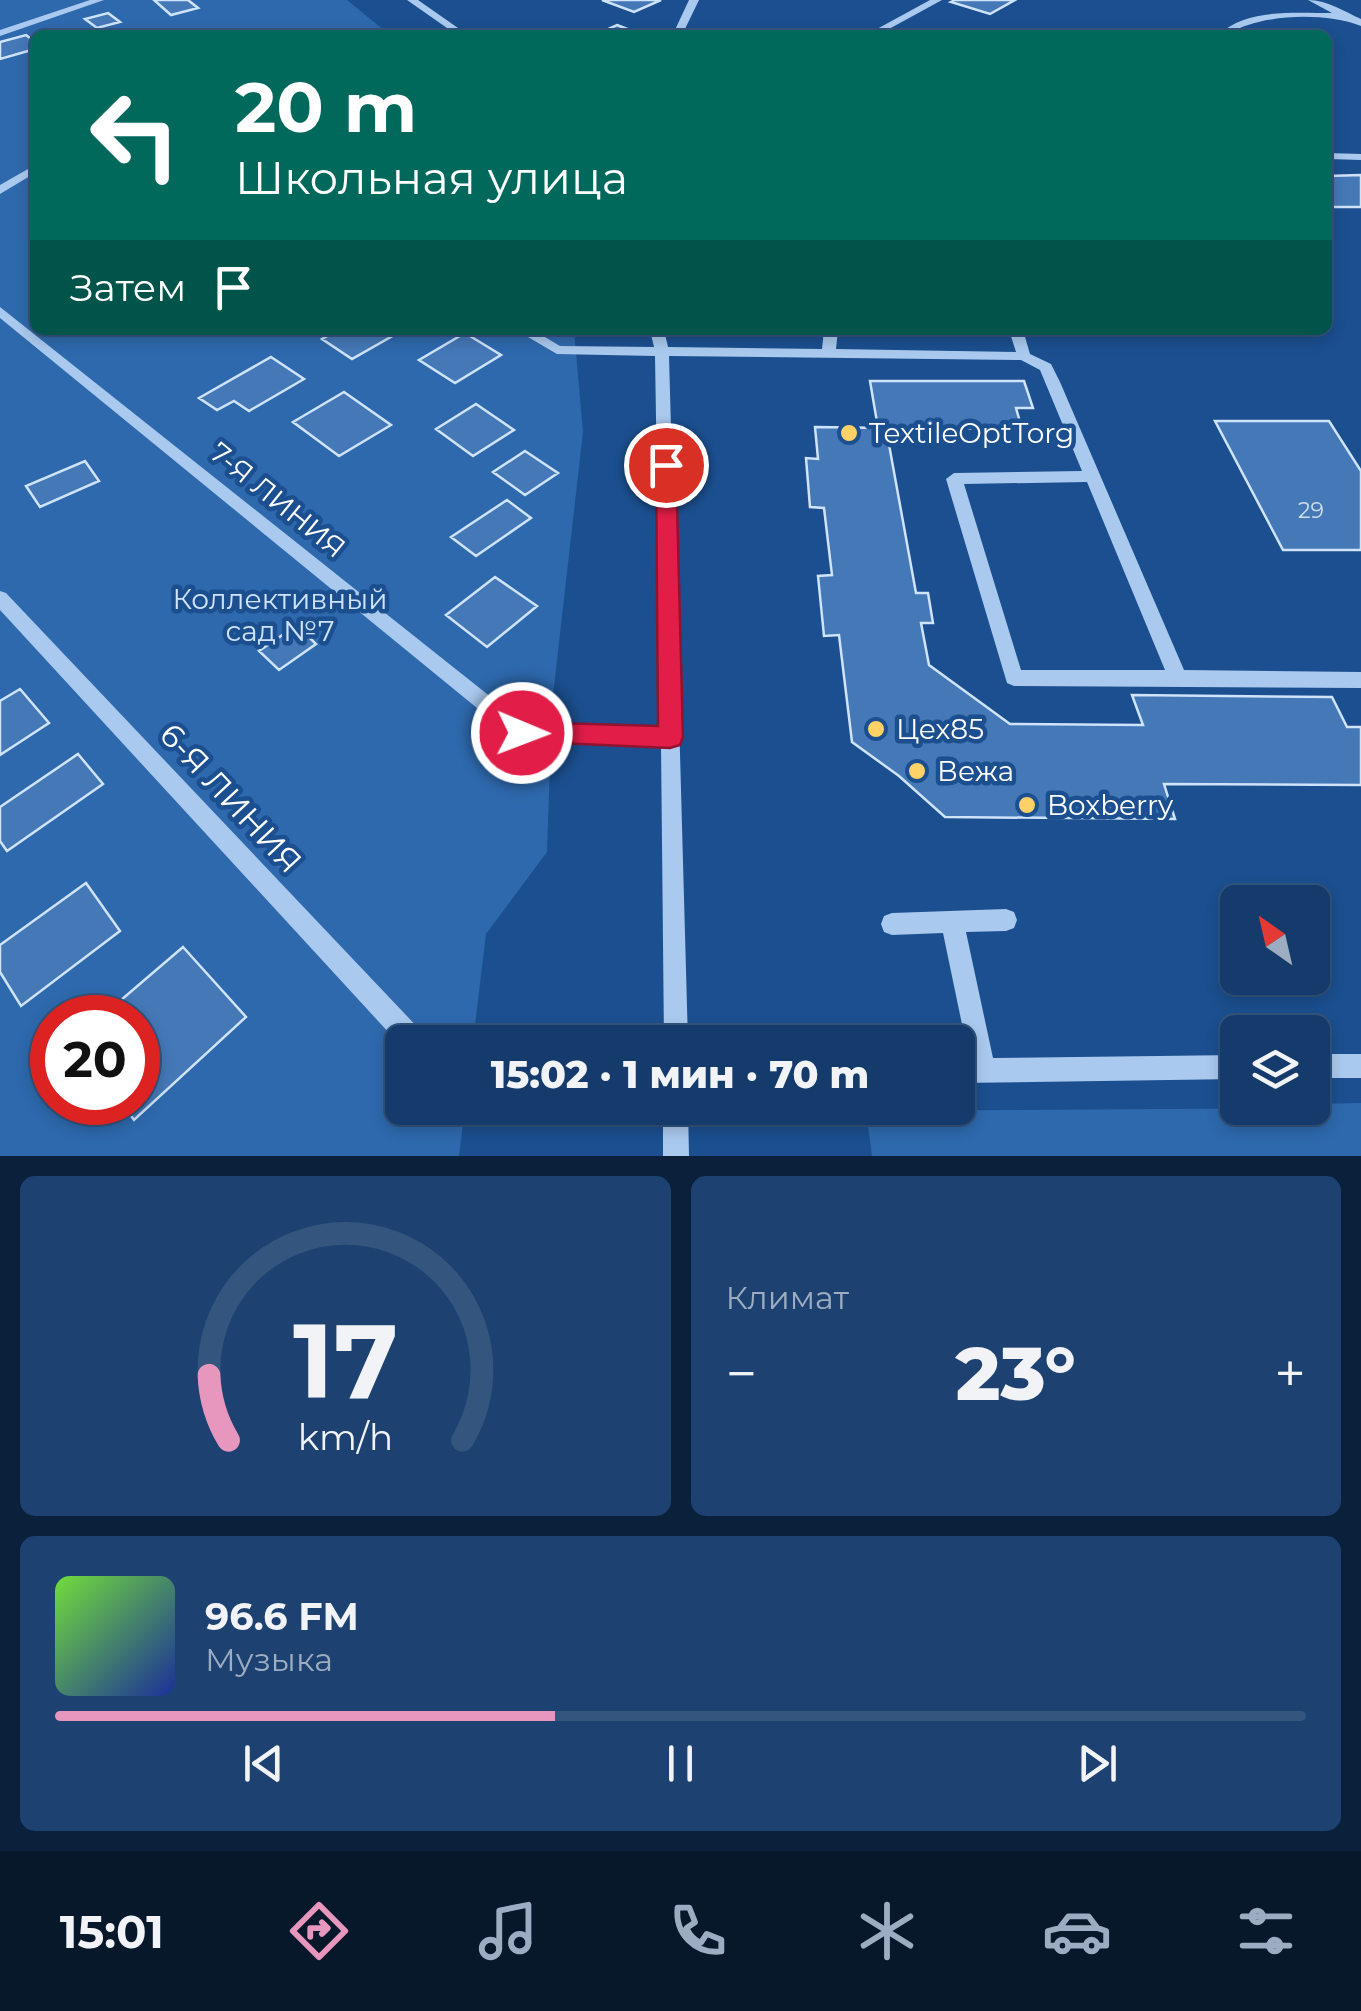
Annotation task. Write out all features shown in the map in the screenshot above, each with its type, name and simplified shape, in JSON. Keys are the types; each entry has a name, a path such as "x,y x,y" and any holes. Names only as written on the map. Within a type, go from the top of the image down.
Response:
{"street":[{"path":"0,33 99,0"},
{"path":"412,0 456,30"},
{"path":"680,30 694,0"},
{"path":"880,30 937,0"},
{"path":"1312,0 1361,22"},
{"path":"1228,30 1250,20 1349,16"},
{"path":"1332,156 1361,156"},
{"path":"0,190 30,171"},
{"name":"7-Я ЛИНИЯ","path":"0,311 522,733 670,737"},
{"path":"532,335 557,350 1024,356 1046,367 1178,678"},
{"path":"658,335 662,354 676,1025"},
{"path":"828,354 830,335"},
{"path":"1018,335 1024,356"},
{"path":"1093,476 954,478 1014,678 1361,680"},
{"name":"6-Я ЛИНИЯ","path":"0,598 398,1025"},
{"path":"892,924 1006,920"},
{"path":"952,922 984,1071"},
{"path":"1330,1066 1361,1066"},
{"path":"975,1071 1220,1067"},
{"path":"676,1125 676,1156"}],"green space":[{"name":"Коллективный сад №7","path":"0,0 347,0 384,30 30,30 30,335 574,335 583,432 552,704 547,852 486,934 475,1025 385,1025 385,1125 463,1125 459,1156 0,1156"},
{"path":"1361,1103 1361,1156 872,1156 868,1125 975,1125 975,1110 1220,1109 1220,1125 1330,1125 1330,1104"}],"building":[{"path":"154,0 188,0 198,8 171,15"},
{"path":"602,0 661,0 634,12"},
{"path":"1015,0 990,14 951,2"},
{"path":"108,13 120,22 97,28 85,19"},
{"path":"26,35 30,38 30,50 0,59 0,42"},
{"path":"1361,175 1361,207 1332,207 1332,176"},
{"path":"329,335 394,335 352,359 322,339"},
{"path":"462,335 468,335 501,355 455,383 419,360"},
{"path":"271,357 304,379 249,411 234,401 217,410 199,398"},
{"path":"870,381 1024,381 1033,408 1016,408 1022,429 878,428"},
{"path":"344,392 391,425 339,456 293,422"},
{"path":"476,404 514,430 473,456 436,429"},
{"path":"1215,421 1329,421 1361,471 1361,550 1283,550"},
{"path":"815,427 886,428 916,593 928,593 933,623 921,623 929,665 1010,724 1143,725 1132,695 1332,697 1347,727 1361,727 1361,785 1164,784 1175,819 945,817 899,776 852,742 839,635 824,636 818,576 832,575 824,508 810,507 806,458 818,459"},
{"path":"525,451 558,473 525,495 493,472"},
{"path":"85,461 99,481 40,507 26,486"},
{"path":"507,500 531,518 476,556 451,537"},
{"path":"495,577 537,606 487,647 446,615"},
{"path":"297,625 316,644 279,670 259,651"},
{"path":"20,689 49,723 0,755 0,701"},
{"path":"78,754 103,784 7,851 0,841 0,807"},
{"path":"86,883 120,931 36,995 30,995 21,1006 0,972 0,945"},
{"path":"183,947 246,1017 160,1096 160,995 127,995"}],"place":[{"name":"TextileOptTorg","path":"849,433"},
{"name":"Цех85","path":"876,729"},
{"name":"Вежа","path":"917,771"},
{"name":"Boxberry","path":"1027,805"}],"route":[{"path":"522,733 670,737 666,465"}]}
